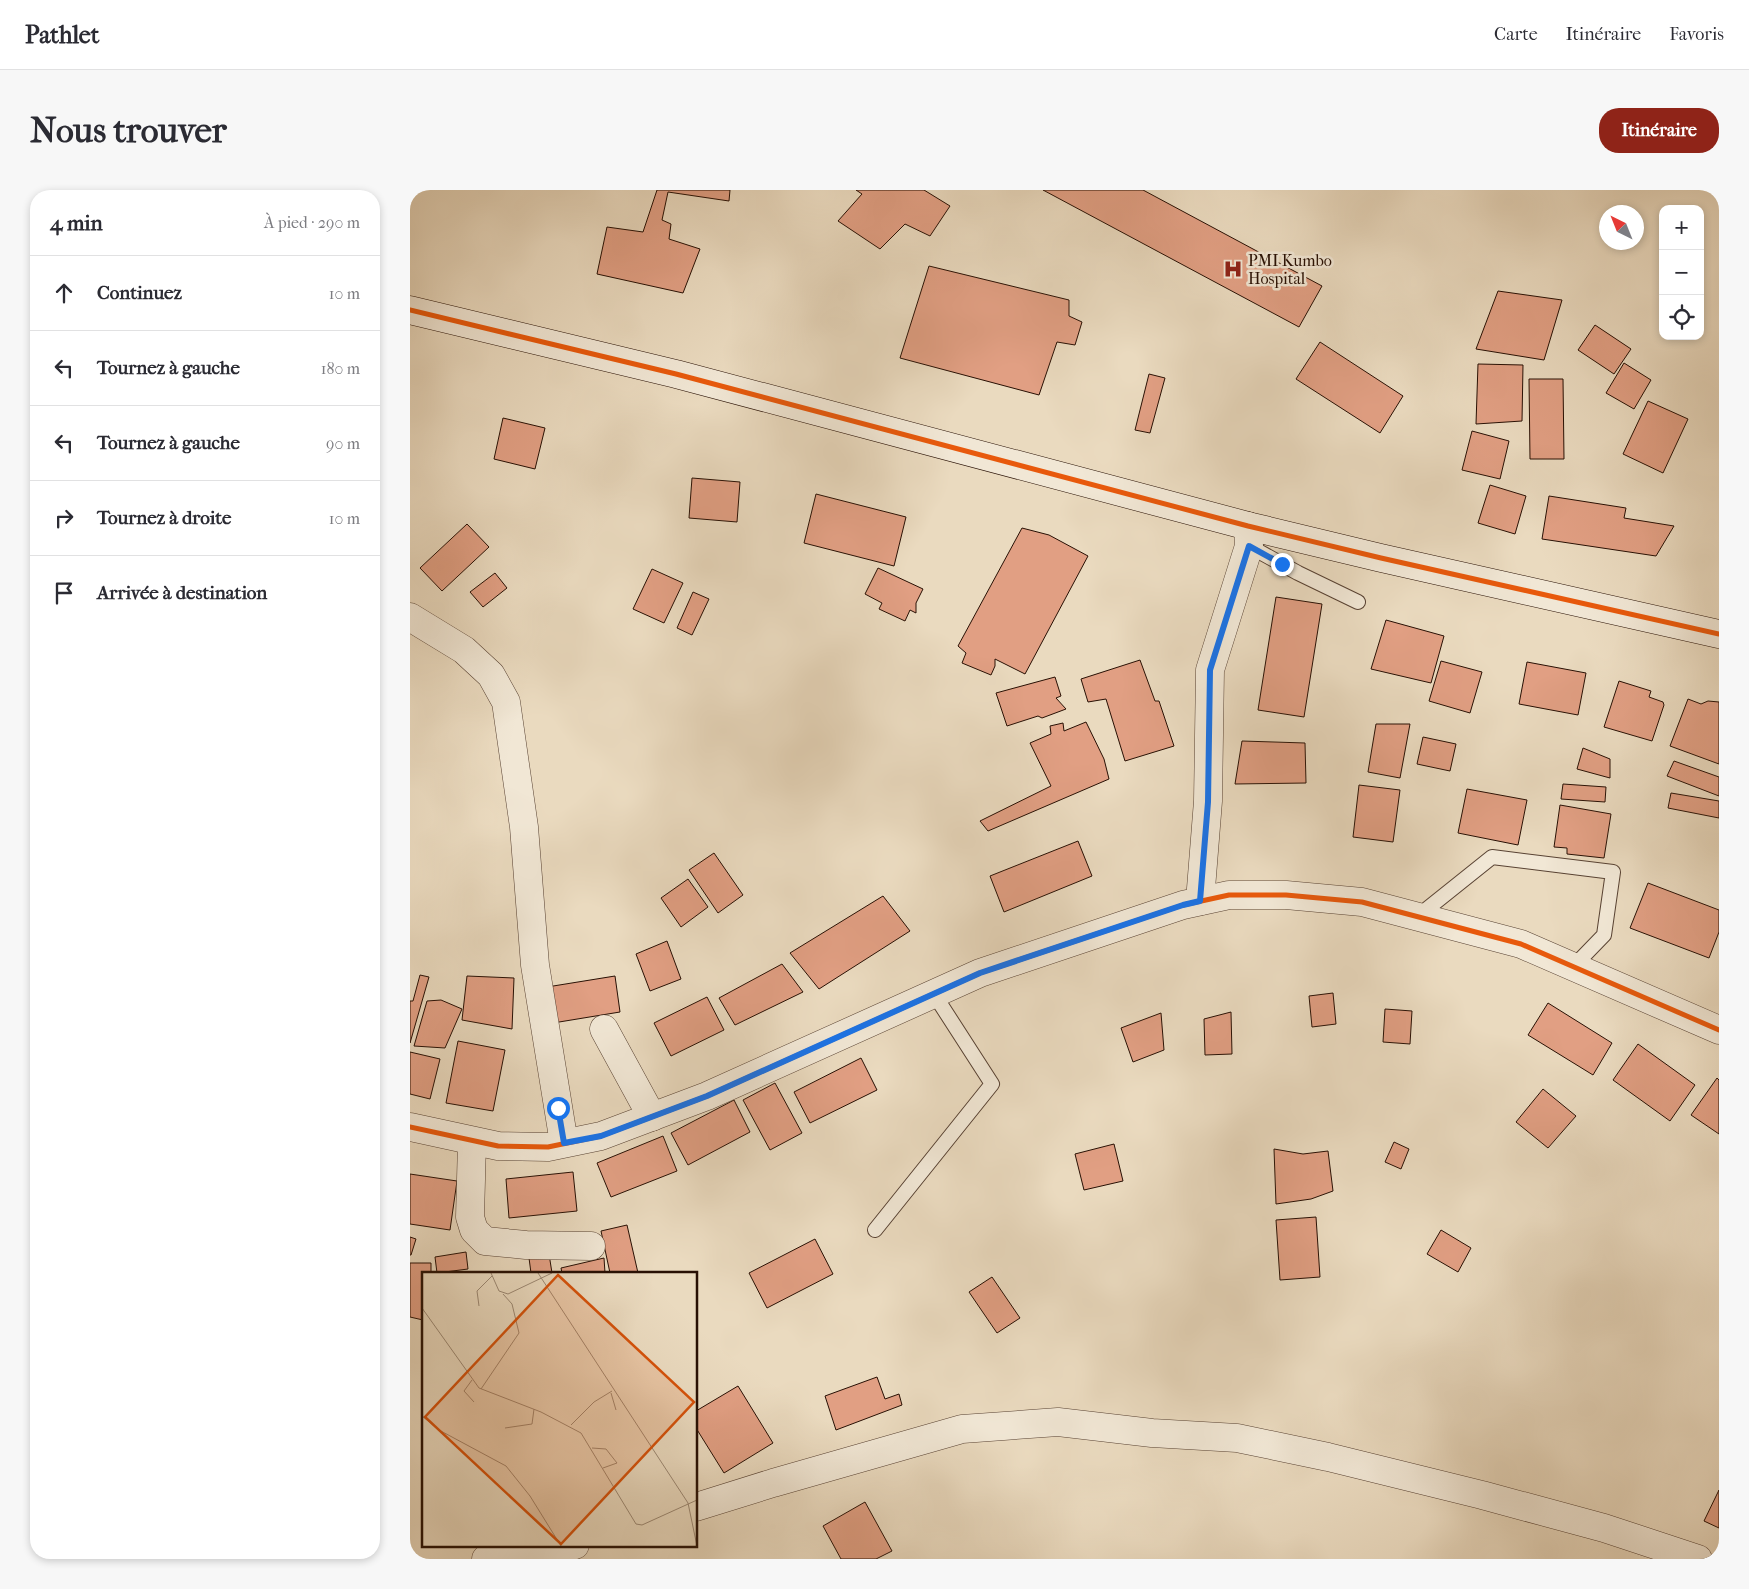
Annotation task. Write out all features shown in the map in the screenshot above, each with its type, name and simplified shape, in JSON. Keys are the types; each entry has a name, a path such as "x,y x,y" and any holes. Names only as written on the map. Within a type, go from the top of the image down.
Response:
{"street":[{"path":"410,310 676,374 1248,536 1390,561 1719,634"},
{"path":"1200,901 1208,802 1210,670 1248,536"},
{"path":"410,617 464,650 491,675 506,702 524,827 535,965 564,1143"},
{"path":"410,1127 472,1142 498,1146 548,1147 601,1136 707,1096 980,973 1183,905 1230,895 1286,895 1362,902 1521,944 1719,1030"},
{"path":"604,1029 652,1117"},
{"path":"472,1142 470,1217 474,1230 485,1241 526,1245 591,1246"},
{"path":"698,1506 962,1429 1058,1422 1152,1432 1237,1438 1328,1457 1482,1495 1604,1528 1698,1559"},
{"path":"486,1559 544,1555 572,1546"}],"lane":[{"path":"1248,536 1298,573 1358,602"},
{"path":"1417,917 1492,857 1613,872 1604,935 1573,967"},
{"path":"875,1230 992,1084 934,994"}],"building":[{"path":"657,190 730,190 729,201 668,192 662,220 671,224 669,239 700,249 683,293 597,274 607,227 643,232"},
{"path":"856,190 924,190 950,206 930,236 905,224 880,249 838,221 862,194"},
{"name":"PMI Kumbo Hospital","path":"1043,190 1143,190 1322,286 1299,327"},
{"path":"929,266 1069,300 1069,316 1082,322 1075,345 1057,342 1039,395 900,358"},
{"path":"1498,291 1562,300 1544,360 1476,349"},
{"path":"1595,325 1631,349 1614,374 1578,350"},
{"path":"1320,342 1403,396 1380,433 1296,379"},
{"path":"1624,363 1651,380 1634,409 1606,393"},
{"path":"1478,364 1523,365 1522,421 1476,424"},
{"path":"1149,374 1165,378 1150,433 1135,430"},
{"path":"1529,379 1563,379 1564,459 1530,459"},
{"path":"1648,401 1688,419 1663,473 1623,454"},
{"path":"503,418 545,428 535,469 494,459"},
{"path":"1472,431 1509,441 1500,479 1462,470"},
{"path":"692,478 740,482 737,522 689,518"},
{"path":"1490,485 1526,496 1515,534 1478,523"},
{"path":"816,494 906,517 894,566 804,543"},
{"path":"1549,496 1626,508 1624,518 1674,526 1656,556 1542,539"},
{"path":"467,524 489,547 442,591 420,568"},
{"path":"1022,528 1049,535 1088,556 1025,674 995,659 995,666 991,675 962,663 966,653 958,646"},
{"path":"878,568 923,589 916,603 916,613 910,610 905,621 879,609 882,603 865,594"},
{"path":"652,569 683,583 664,623 633,609"},
{"path":"495,573 507,588 483,607 470,592"},
{"path":"693,592 709,599 692,635 677,628"},
{"path":"1276,597 1322,604 1304,717 1258,710"},
{"path":"1386,620 1444,636 1431,683 1371,669"},
{"path":"1140,660 1155,701 1159,701 1174,746 1125,761 1106,699 1088,702 1081,679"},
{"path":"1441,661 1482,672 1470,713 1429,701"},
{"path":"1527,662 1586,673 1578,715 1519,704"},
{"path":"1055,677 1061,696 1056,698 1066,709 1042,718 1038,716 1007,726 996,693"},
{"path":"1619,681 1651,691 1649,697 1663,702 1664,705 1652,741 1604,727"},
{"path":"1688,699 1701,704 1708,701 1719,702 1719,764 1670,746"},
{"path":"1086,722 1104,759 1109,779 988,831 980,821 1051,786 1030,743 1051,734 1050,726 1063,723 1064,731"},
{"path":"1376,724 1410,724 1400,778 1368,772"},
{"path":"1423,737 1456,744 1450,771 1417,764"},
{"path":"1242,741 1305,743 1306,783 1235,784"},
{"path":"1583,748 1610,759 1610,778 1577,769"},
{"path":"1674,761 1719,777 1719,796 1667,776"},
{"path":"1563,784 1606,787 1605,802 1561,799"},
{"path":"1359,785 1400,790 1393,842 1353,837"},
{"path":"1467,789 1527,800 1518,845 1458,833"},
{"path":"1671,793 1719,801 1719,818 1668,808"},
{"path":"1560,805 1611,814 1604,858 1567,854 1567,848 1554,847"},
{"path":"1078,841 1092,876 1004,912 990,876"},
{"path":"714,853 743,895 718,913 689,870"},
{"path":"688,879 708,907 681,927 661,898"},
{"path":"1648,883 1719,910 1719,932 1709,958 1630,928"},
{"path":"883,896 910,931 819,989 790,953"},
{"path":"667,941 681,979 650,991 636,954"},
{"path":"782,964 803,992 735,1025 719,998"},
{"path":"420,975 429,977 410,1043 410,1001 413,1001"},
{"path":"467,976 514,978 512,1029 462,1020"},
{"path":"615,976 620,1012 553,1023 547,987"},
{"path":"1333,993 1336,1024 1312,1027 1309,996"},
{"path":"707,997 724,1030 671,1056 654,1023"},
{"path":"441,1000 462,1009 445,1048 414,1046 427,1001"},
{"path":"1548,1003 1612,1043 1593,1075 1528,1035"},
{"path":"1385,1009 1412,1011 1410,1044 1383,1042"},
{"path":"1231,1012 1232,1054 1205,1055 1204,1019"},
{"path":"1161,1013 1164,1050 1133,1062 1121,1028"},
{"path":"458,1041 505,1050 493,1111 446,1103"},
{"path":"1638,1044 1695,1085 1670,1121 1613,1080"},
{"path":"410,1052 440,1059 430,1099 410,1094"},
{"path":"861,1058 877,1090 810,1123 794,1092"},
{"path":"1717,1078 1719,1080 1719,1134 1691,1115"},
{"path":"775,1083 802,1133 770,1150 743,1100"},
{"path":"1543,1089 1576,1116 1548,1148 1516,1122"},
{"path":"734,1100 750,1132 688,1165 671,1133"},
{"path":"663,1136 677,1171 611,1197 597,1163"},
{"path":"1394,1142 1409,1149 1401,1169 1385,1162"},
{"path":"1114,1144 1123,1181 1084,1190 1075,1154"},
{"path":"1274,1149 1303,1154 1328,1151 1333,1191 1311,1199 1276,1204"},
{"path":"573,1172 577,1211 509,1218 506,1179"},
{"path":"410,1174 457,1181 450,1230 410,1224"},
{"path":"1316,1217 1320,1277 1280,1280 1276,1220"},
{"path":"627,1225 638,1272 610,1272 601,1231"},
{"path":"1441,1230 1471,1248 1458,1272 1427,1254"},
{"path":"410,1237 416,1239 411,1255 410,1255"},
{"path":"815,1239 833,1274 767,1308 749,1273"},
{"path":"466,1252 468,1269 437,1272 435,1257"},
{"path":"549,1254 552,1272 531,1272 529,1258"},
{"path":"604,1258 605,1272 562,1272 561,1268"},
{"path":"410,1263 431,1263 431,1272 422,1272 422,1320 410,1317"},
{"path":"992,1277 1020,1318 997,1333 969,1292"},
{"path":"877,1377 885,1399 899,1394 902,1405 836,1430 825,1396"},
{"path":"738,1386 773,1443 724,1473 698,1431 698,1410"},
{"path":"1719,1490 1719,1528 1704,1521"},
{"path":"865,1502 892,1551 876,1559 841,1559 823,1526"}],"cycle path":[{"path":"410,310 676,374 1248,526 1719,634"},
{"path":"410,1127 498,1146 548,1147 601,1136 707,1096 980,973 1183,905 1229,895 1286,895 1362,902 1521,944 1719,1030"}],"place":[{"name":"PMI Kumbo Hospital","path":"1233,269"}],"route":[{"path":"558,1108 564,1143 601,1136 707,1096 980,973 1200,901 1208,802 1210,670 1249,546 1282,564"}]}
